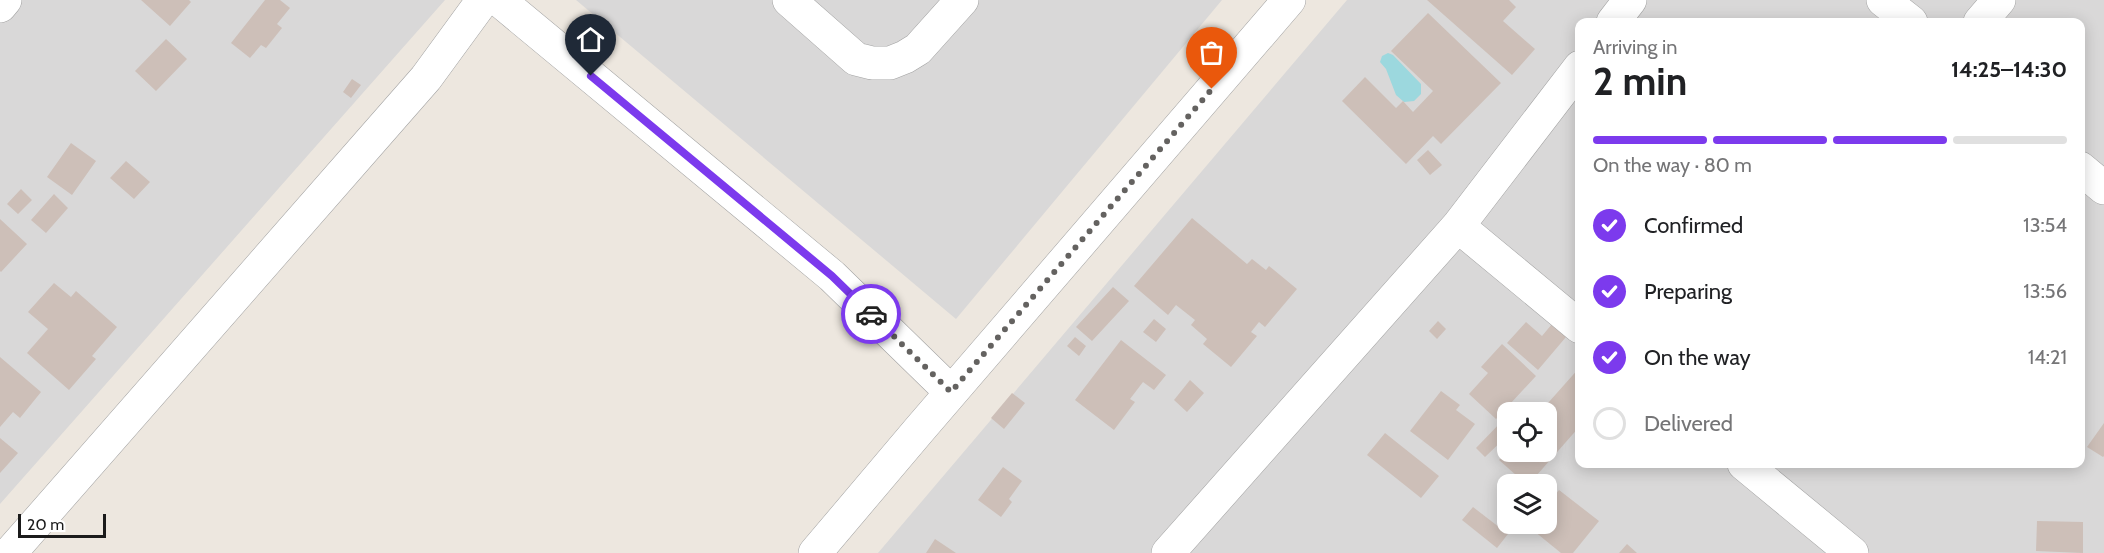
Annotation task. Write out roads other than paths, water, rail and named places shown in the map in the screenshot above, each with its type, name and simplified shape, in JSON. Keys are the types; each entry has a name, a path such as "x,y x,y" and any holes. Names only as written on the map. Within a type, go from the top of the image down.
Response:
{"street":[{"path":"0,6 5,0"},
{"path":"10,553 426,78 483,0"},
{"path":"499,0 832,276 951,392"},
{"path":"789,0 856,59 872,63 890,63 918,49 962,0"},
{"path":"815,553 1289,0"},
{"path":"1616,18 1630,0"},
{"path":"1882,0 1906,18"},
{"path":"1983,18 1999,0"},
{"path":"1179,549 1458,226 1575,74"},
{"path":"2085,172 2104,188"},
{"path":"1458,226 1575,323"},
{"path":"1749,468 1852,553"}],"water":[{"path":"1388,53 1393,55 1421,84 1421,94 1414,101 1404,102 1396,95 1386,69 1380,62 1382,56"}]}
